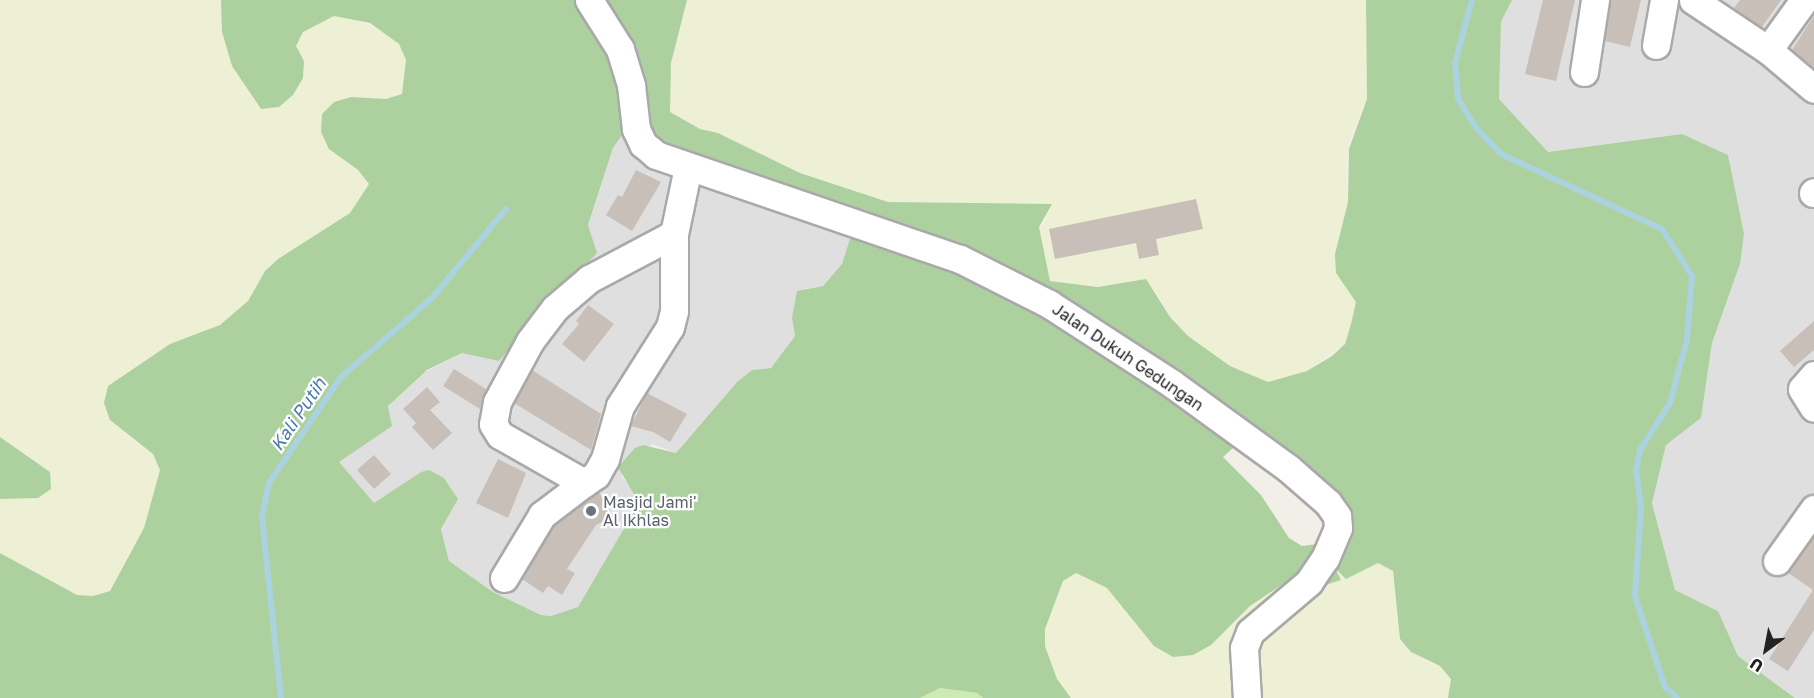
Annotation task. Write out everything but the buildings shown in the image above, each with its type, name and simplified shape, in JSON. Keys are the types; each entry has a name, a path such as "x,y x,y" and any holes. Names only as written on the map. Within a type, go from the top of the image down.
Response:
{"street":[{"name":"Jalan Dukuh Gedungan","path":"589,0 620,49 631,85 636,129 643,144 656,155 960,259 1049,304 1171,383 1328,503 1337,516 1338,528 1325,558 1309,582 1250,632 1244,648 1247,698"},
{"path":"1584,72 1595,0"},
{"path":"1656,45 1664,0"},
{"path":"1768,50 1804,0"},
{"path":"1702,2 1768,50 1814,89"},
{"path":"504,578 542,515 596,475 605,459 620,406 670,327 674,311 674,234 688,167"},
{"path":"584,483 500,435 493,424 497,402 530,340 555,308 589,279 674,234"},
{"path":"1814,375 1802,389 1814,408"},
{"path":"1777,561 1814,509"}],"shaded area":[{"path":"1512,0 1814,0 1814,698 1795,698 1738,656 1718,611 1675,590 1652,503 1666,445 1701,418 1712,343 1740,264 1682,134 1548,152 1499,99 1501,22"},
{"path":"627,128 681,148 757,198 853,229 842,264 823,286 805,289 792,318 795,336 771,368 752,370 737,382 676,453 652,444 621,476 637,494 639,503 588,592 578,607 551,616 541,615 493,592 449,561 441,529 457,498 444,478 421,472 374,504 338,462 391,426 388,406 419,375 462,353 588,225 613,148"}],"green space":[{"path":"0,0 221,0 222,32 296,46 303,32 317,22 334,16 352,19 386,32 399,44 406,59 402,94 386,99 351,97 329,149 358,170 369,184 350,213 278,259 265,271 248,301 220,325 170,344 108,386 124,433 153,454 160,470 144,528 129,559 110,591 93,596 77,595 0,553 0,499 21,498 38,462 0,437"},
{"path":"221,0 687,0 671,63 670,112 700,129 718,133 800,173 888,202 1052,204 1039,227 1050,281 1098,287 1146,279 1170,317 1188,336 1230,366 1268,382 1307,371 1332,356 1345,344 1351,324 1356,302 1336,273 1335,254 1348,202 1349,149 1367,99 1366,0 1512,0 1501,22 1499,99 1548,152 1682,134 1728,155 1744,234 1740,264 1712,343 1701,418 1666,445 1652,503 1675,590 1718,611 1738,656 1795,698 1448,698 1451,679 1440,666 1411,652 1400,639 1393,571 1378,563 1346,579 1335,568 1341,580 1322,586 1289,580 1250,606 1211,645 1193,655 1173,657 1154,646 1107,588 1076,573 1063,581 1045,629 1045,646 1057,679 1071,698 983,698 977,693 940,688 920,698 0,698 0,553 77,595 93,596 110,591 144,528 160,470 153,454 110,420 104,403 108,386 170,344 220,325 248,301 265,271 278,259 350,213 369,184 358,170 329,149 321,132 322,114 334,102 351,97 386,99 402,94 406,60 399,44 370,23 334,16 303,32 296,46 304,61 303,78 293,95 279,107 261,109 232,66 222,32","holes":["627,128 681,148 757,198 853,229 842,264 823,286 797,291 792,318 795,336 771,368 752,370 737,382 676,453 643,445 635,448 618,467 639,503 578,607 551,616 541,615 493,592 449,561 441,529 458,499 444,478 429,470 421,472 374,503 339,462 392,426 388,406 427,370 462,353 499,361 543,308 597,253 588,225 613,148","1254,429 1341,541 1302,546 1289,538 1261,495 1223,457"]},
{"path":"687,0 1366,0 1367,99 1352,132 1346,166 1348,202 1335,254 1356,302 1345,344 1307,371 1268,383 1230,366 1188,336 1170,317 1157,293 1107,284 1098,287 1050,281 1039,235 1048,212 1033,202 978,206 888,202 800,173 718,133 700,129 670,112 671,63"},
{"path":"0,437 50,472 51,489 38,498 0,499"},
{"path":"1378,563 1393,571 1398,622 1425,661 1440,666 1451,679 1448,698 1071,698 1057,679 1045,646 1045,629 1056,596 1063,581 1076,573 1107,588 1132,614 1141,630 1229,630 1250,606 1289,580 1322,586 1333,566 1346,579"},
{"path":"940,688 977,693 983,698 920,698"}],"waterway":[{"path":"1472,0 1455,63 1458,99 1477,129 1501,154 1662,229 1692,276 1687,340 1670,403 1640,450 1636,471 1641,506 1635,596 1665,687 1677,698"},
{"name":"Kali Putih","path":"281,698 262,516 269,483 340,378 432,298 506,209"}],"place":[{"name":"Masjid Jami' Al Ikhlas","path":"591,511"}]}
